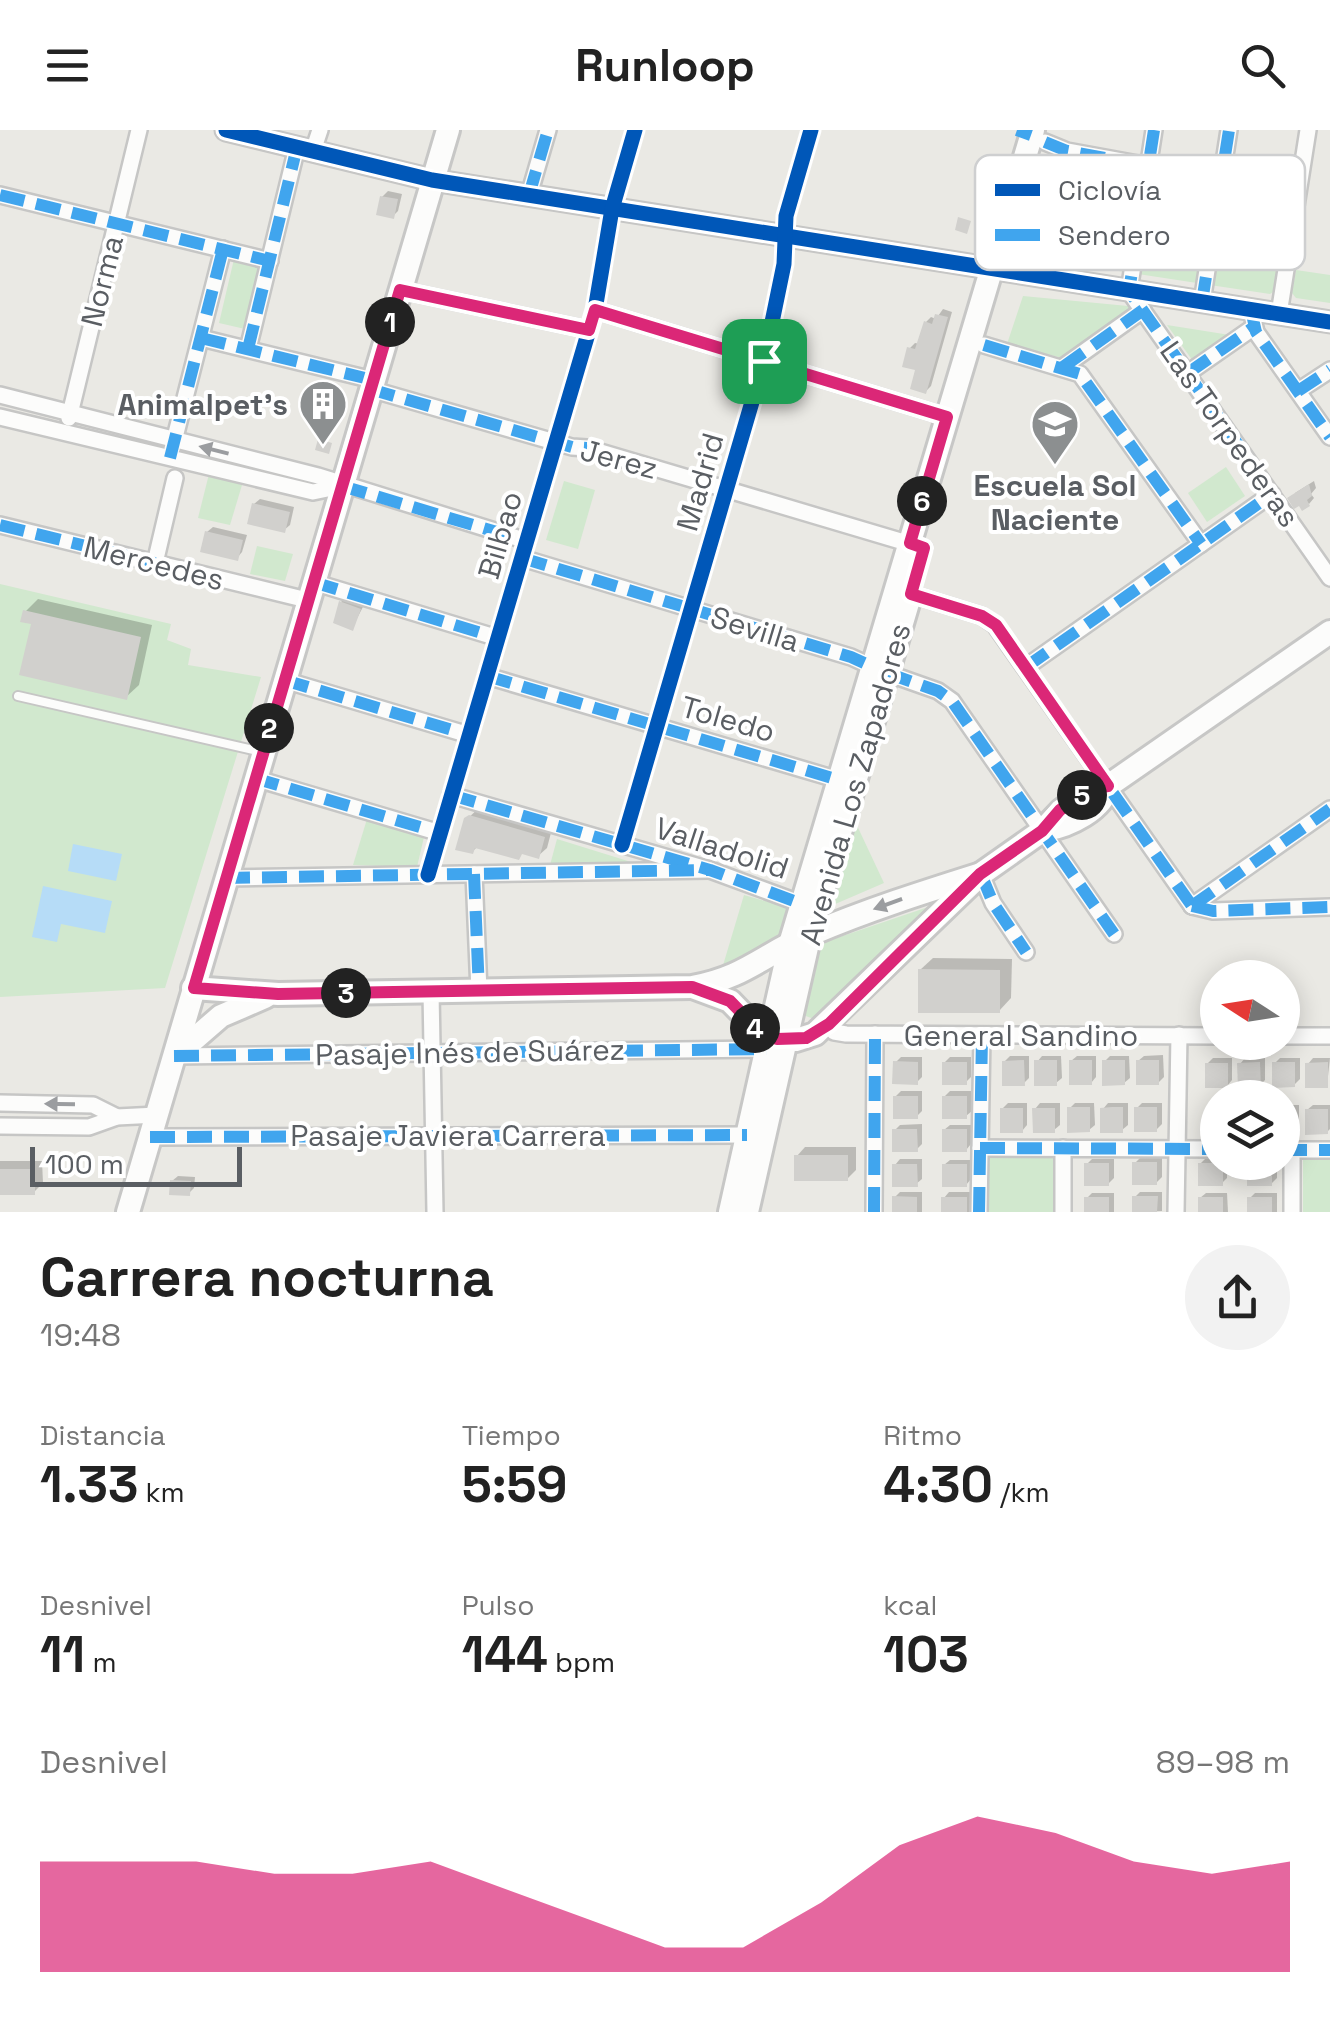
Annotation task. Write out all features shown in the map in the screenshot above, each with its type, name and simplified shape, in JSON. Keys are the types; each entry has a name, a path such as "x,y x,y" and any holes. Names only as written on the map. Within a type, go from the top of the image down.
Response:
{"main road":[{"path":"128,1212 448,130"},
{"name":"Avenida Los Zapadores","path":"730,1212 800,939 917,545 984,345 999,270"},
{"name":"Avenida Los Zapadores","path":"800,939 802,904 839,780 911,594 917,545 947,417 999,270"},
{"path":"194,988 278,994 692,987 740,974 800,939 939,899 1042,831 1079,796 1095,786 1108,786 1330,632"},
{"path":"822,1029 939,899"},
{"path":"692,987 730,1001 773,1042"},
{"path":"174,1056 222,1016 249,1002 278,994"},
{"name":"General Sandino","path":"773,1042 822,1029"},
{"name":"Avenida Los Zapadores","path":"747,1212 773,1042"}],"street":[{"name":"Norma","path":"65,432 139,130"},
{"path":"226,130 432,180 975,266"},
{"path":"248,349 305,149 320,130"},
{"path":"528,196 548,130"},
{"name":"Bilbao","path":"428,874 595,310 612,209 635,130"},
{"path":"1151,155 1154,130"},
{"path":"1225,155 1229,130"},
{"path":"1304,155 1308,130"},
{"name":"Madrid","path":"622,845 764,361 779,293 788,209 808,131"},
{"path":"1035,133 1066,152 1084,155"},
{"path":"0,194 270,261"},
{"path":"170,458 223,249"},
{"path":"999,270 1202,302 1253,318 1280,314 1330,322"},
{"path":"1130,290 1133,270"},
{"path":"1202,302 1207,270"},
{"path":"1280,314 1287,270"},
{"path":"400,290 589,330"},
{"name":"Las Torpederas","path":"1130,290 1330,578"},
{"path":"595,310 947,417"},
{"path":"1063,367 1144,310"},
{"path":"1188,373 1253,318"},
{"path":"1253,318 1330,438"},
{"name":"Jerez","path":"200,338 372,384 556,442 917,545"},
{"path":"984,345 1063,367 1082,377 1201,544"},
{"path":"1298,392 1330,370"},
{"path":"0,395 318,476 527,541"},
{"path":"0,417 313,492 342,486"},
{"path":"250,477 255,460"},
{"path":"154,563 175,478"},
{"path":"1026,666 1272,494"},
{"name":"Mercedes","path":"0,525 154,563 310,591 498,638"},
{"name":"Sevilla","path":"522,558 851,657 948,697 1114,934"},
{"path":"911,594 990,620 1192,906 1213,911 1330,907"},
{"name":"Toledo","path":"486,676 839,780"},
{"path":"284,680 469,736"},
{"path":"254,778 440,834"},
{"name":"Valladolid","path":"451,795 710,870 802,904"},
{"path":"1192,906 1330,809"},
{"path":"225,878 710,870"},
{"path":"474,874 480,992"},
{"path":"980,874 993,903 1026,952"},
{"path":"431,992 435,1212"},
{"name":"General Sandino","path":"822,1029 840,1034 1200,1036"},
{"path":"874,1034 874,1212"},
{"path":"979,1212 982,1035"},
{"path":"1176,1212 1179,1036"},
{"path":"1300,1036 1330,1036"},
{"name":"Pasaje Inés de Suárez","path":"174,1056 773,1042"},
{"path":"0,1103 93,1105 117,1117"},
{"path":"0,1126 89,1127 117,1117"},
{"name":"Pasaje Javiera Carrera","path":"117,1117 153,1126 434,1136 747,1134"},
{"path":"980,1148 1200,1149"},
{"path":"1063,1148 1063,1212"},
{"path":"1300,1150 1330,1150"},
{"path":"1289,1180 1292,1212"}],"lane":[{"path":"18,696 262,752"}],"green space":[{"path":"234,259 260,265 245,329 219,323"},
{"path":"1139,270 1199,270 1197,283 1138,274"},
{"path":"1213,270 1279,270 1275,291 1270,294 1210,285"},
{"path":"1296,270 1330,275 1330,303 1296,298 1292,293"},
{"path":"1023,296 1128,306 1137,319 1078,362 1007,344"},
{"path":"1167,325 1230,335 1193,361"},
{"path":"1226,467 1245,496 1207,522 1188,493"},
{"path":"209,474 242,485 230,525 198,518"},
{"path":"564,481 595,490 578,549 546,540"},
{"path":"257,546 293,554 285,581 250,574"},
{"path":"0,584 171,624 167,640 191,649 188,665 261,677 165,988 0,997"},
{"path":"853,817 884,883 833,905"},
{"path":"367,819 424,837 417,867 353,865"},
{"path":"557,839 644,866 550,865"},
{"path":"744,895 790,908 786,929 747,968 721,972"},
{"path":"937,904 817,1020 800,1014 819,944"},
{"path":"983,1153 1055,1153 1055,1212 983,1212"},
{"path":"1330,1158 1330,1212 1303,1212 1303,1159"}],"water":[{"path":"73,844 122,854 116,881 68,871"},
{"path":"43,886 112,901 105,933 61,924 57,942 32,937"}],"building":[{"path":"380,196 398,199 394,219 376,215"},
{"path":"958,217 971,221 967,234 955,230"},
{"path":"935,314 948,317 926,394 910,389 915,370 902,367 907,347 915,349 924,321 932,324"},
{"name":"Animalpet's","path":"318,439 332,443 329,454 315,450"},
{"path":"1309,484 1310,506 1302,511 1299,506 1294,509 1287,498"},
{"path":"252,503 290,512 285,533 247,524"},
{"path":"205,531 243,540 238,561 200,552"},
{"path":"339,601 361,609 353,631 333,623"},
{"path":"23,610 141,637 127,700 19,675 31,624 20,622"},
{"path":"469,815 545,837 539,859 522,854 519,860 475,848 473,854 455,850 464,818"},
{"path":"918,969 1000,970 1000,1013 918,1013"},
{"path":"1024,1060 1025,1086 1002,1086 1002,1061"},
{"path":"1034,1060 1057,1060 1057,1086 1034,1086"},
{"path":"1069,1060 1092,1060 1092,1085 1069,1085"},
{"path":"1102,1060 1125,1060 1125,1085 1102,1086"},
{"path":"1136,1060 1159,1060 1159,1085 1136,1085"},
{"path":"893,1061 918,1062 918,1085 892,1084"},
{"path":"942,1062 967,1062 967,1085 942,1085"},
{"path":"1260,1062 1261,1080 1238,1080 1237,1063"},
{"path":"1272,1062 1295,1062 1295,1080 1272,1080"},
{"path":"1328,1062 1328,1088 1305,1088 1305,1063"},
{"path":"1205,1063 1228,1063 1228,1080 1205,1080"},
{"path":"893,1096 918,1096 918,1119 893,1119"},
{"path":"942,1096 967,1096 967,1119 942,1119"},
{"path":"1067,1107 1090,1107 1090,1132 1067,1133"},
{"path":"1123,1107 1123,1133 1100,1133 1100,1108"},
{"path":"1134,1107 1157,1107 1157,1132 1134,1132"},
{"path":"1000,1108 1023,1108 1023,1133 1000,1133"},
{"path":"1032,1108 1055,1108 1055,1133 1033,1133"},
{"path":"1305,1109 1328,1109 1328,1134 1305,1135"},
{"path":"892,1129 917,1129 918,1152 892,1152"},
{"path":"942,1129 967,1129 967,1152 942,1152"},
{"path":"794,1155 848,1155 848,1181 794,1181"},
{"path":"1132,1162 1157,1162 1157,1185 1132,1185"},
{"path":"1084,1163 1109,1163 1109,1186 1084,1186"},
{"path":"1198,1163 1200,1180 1223,1180 1223,1186 1198,1186"},
{"path":"892,1164 917,1164 918,1187 892,1187"},
{"path":"942,1164 967,1164 967,1187 942,1187"},
{"path":"0,1169 35,1169 35,1195 0,1195"},
{"path":"170,1180 191,1181 190,1196 169,1195"},
{"path":"1247,1180 1272,1180 1272,1186 1247,1186"},
{"path":"892,1196 917,1197 917,1212 892,1212"},
{"path":"1132,1196 1158,1196 1157,1212 1132,1212"},
{"path":"941,1197 967,1197 967,1212 941,1212"},
{"path":"1084,1197 1109,1197 1109,1212 1084,1212"},
{"path":"1198,1197 1223,1197 1223,1212 1198,1212"},
{"path":"1247,1197 1272,1197 1272,1212 1247,1212"}],"marked path":[{"path":"529,195 548,130"},
{"path":"1017,130 1031,135"},
{"path":"1150,155 1154,130"},
{"path":"1225,155 1229,130"},
{"path":"1045,142 1089,155"},
{"path":"248,349 297,147"},
{"path":"0,195 270,261"},
{"path":"170,458 223,249"},
{"path":"1132,270 1129,291 1239,446"},
{"path":"1202,302 1207,270"},
{"path":"400,290 589,330"},
{"path":"595,310 947,417"},
{"path":"1063,367 1143,310"},
{"path":"1251,310 1256,332 1330,437"},
{"path":"1188,373 1254,327"},
{"path":"201,338 373,380"},
{"path":"984,345 1080,374 1201,544"},
{"path":"1298,391 1330,370"},
{"path":"370,389 587,448"},
{"path":"342,486 527,541"},
{"path":"1026,667 1272,494"},
{"path":"0,525 155,563"},
{"path":"522,558 851,657 873,667"},
{"path":"313,582 498,638"},
{"path":"911,594 982,616 995,625 1192,906"},
{"path":"887,673 938,691 952,701 1114,934"},
{"path":"487,676 839,780"},
{"path":"284,680 469,735"},
{"path":"254,778 440,833"},
{"path":"451,795 710,870 802,904"},
{"path":"1192,906 1330,809"},
{"path":"225,878 710,870"},
{"path":"474,874 479,991"},
{"path":"981,874 993,903 1026,952"},
{"path":"1192,906 1213,911 1330,907"},
{"path":"874,1212 875,1034"},
{"path":"979,1212 982,1035"},
{"path":"174,1056 766,1049"},
{"path":"150,1137 747,1135"},
{"path":"980,1148 1200,1149"},
{"path":"1300,1150 1330,1150"}],"cycle path":[{"path":"226,130 432,180 975,266"},
{"path":"428,875 595,310 612,209 635,130"},
{"path":"622,845 764,361 784,264 786,216 811,130"},
{"path":"1001,270 1330,322"}],"place":[{"name":"Animalpet's","path":"323,446"},
{"name":"Escuela Sol Naciente","path":"1055,466"}],"route":[{"path":"400,290 589,330 595,310 764,361 947,417 910,543 924,548 911,594 982,616 996,625 1108,786 1090,789 1068,804 1042,831 980,874 829,1024 806,1038 777,1039 760,1032 730,1001 692,987 278,994 194,988 400,290"}]}
